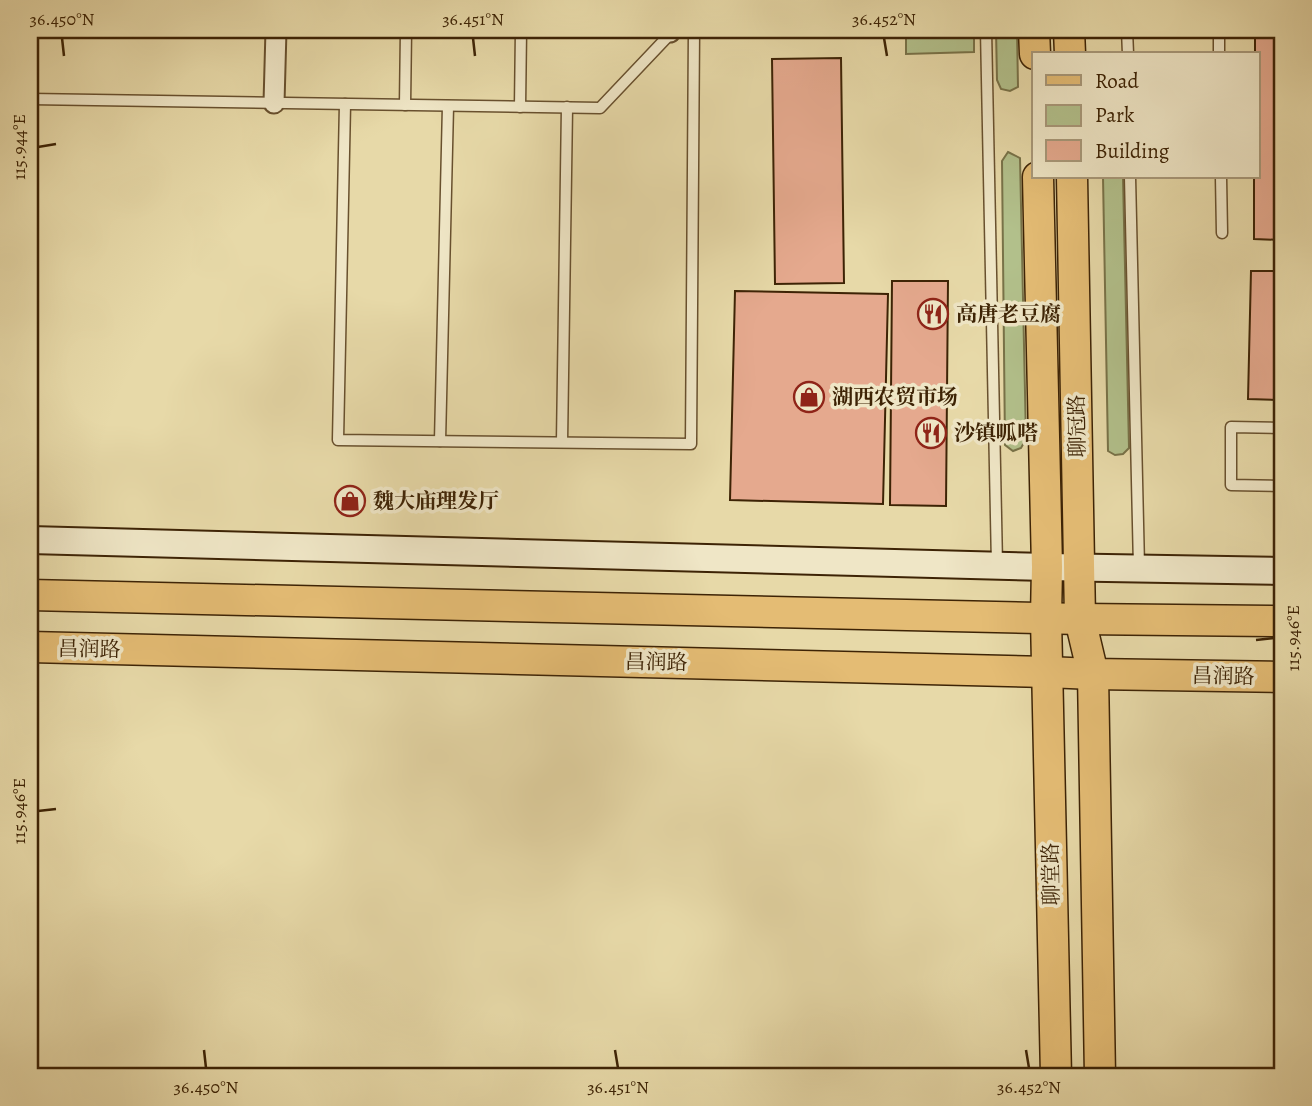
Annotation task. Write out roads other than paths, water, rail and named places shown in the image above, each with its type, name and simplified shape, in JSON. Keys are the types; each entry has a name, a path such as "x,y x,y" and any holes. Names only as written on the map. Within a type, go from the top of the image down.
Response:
{"main road":[{"path":"1034,30 1035,52"},
{"path":"1069,30 1070,52"},
{"name":"聊堂路","path":"1038,178 1056,1076"},
{"name":"聊冠路","path":"1072,178 1080,619 1093,674 1100,1076"},
{"path":"30,595 1080,619 1282,621"},
{"name":"昌润路","path":"30,647 1282,677"}],"street":[{"path":"274,103 276,30"},
{"path":"30,540 1282,571"}],"lane":[{"path":"405,105 407,30"},
{"path":"520,107 521,30"},
{"path":"345,104 338,440 691,444 694,30"},
{"path":"986,30 997,565"},
{"path":"1127,30 1128,52"},
{"path":"30,99 600,108 672,31"},
{"path":"1219,33 1219,52"},
{"path":"440,441 448,106"},
{"path":"562,442 567,107"},
{"path":"1130,178 1139,567"},
{"path":"1221,178 1222,233"},
{"path":"1282,428 1231,427 1231,485 1282,486"}],"place":[{"name":"高唐老豆腐","path":"933,314"},
{"name":"湖西农贸市场","path":"809,397"},
{"name":"沙镇呱嗒","path":"931,433"},
{"name":"魏大庙理发厅","path":"350,501"}]}
